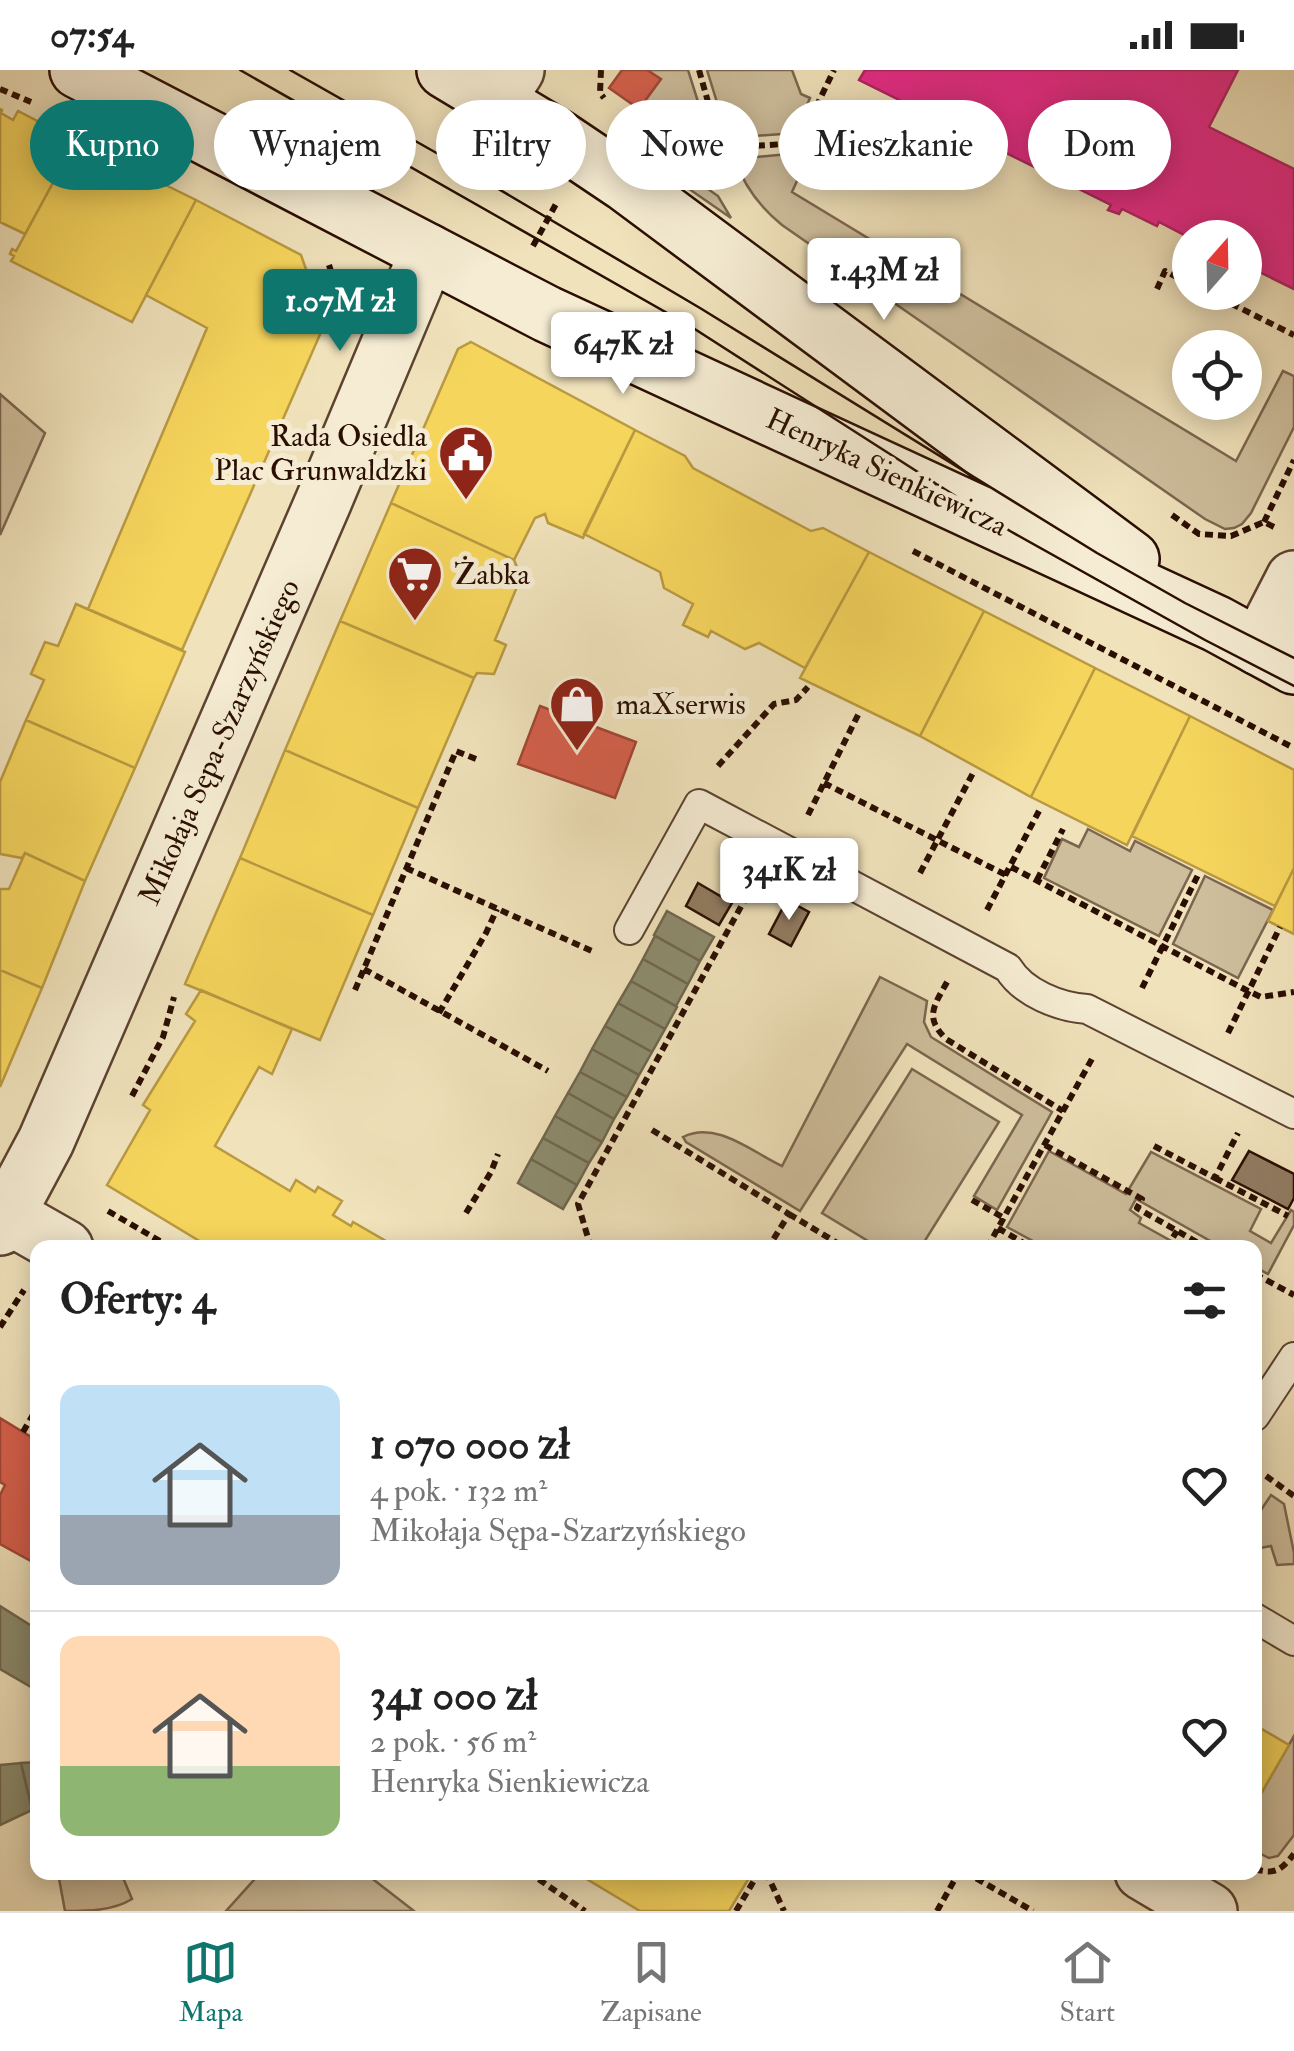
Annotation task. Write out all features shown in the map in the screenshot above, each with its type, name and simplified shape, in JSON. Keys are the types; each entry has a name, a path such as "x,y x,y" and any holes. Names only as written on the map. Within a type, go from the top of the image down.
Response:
{"street":[{"name":"Henryka Sienkiewicza","path":"78,70 546,314 1257,646"},
{"name":"Henryka Sienkiewicza","path":"445,70 507,85 625,183 1257,646"},
{"name":"Mikołaja Sępa-Szarzyńskiego","path":"2,1218 46,1141 428,252"},
{"path":"1257,646 1294,579"},
{"path":"2,1218 30,1248"},
{"path":"1157,1880 1209,1911"}],"lane":[{"path":"629,930 699,804 1008,968 1016,981 1065,1008 1087,1009 1294,1114"},
{"path":"1262,1405 1294,1357"},
{"path":"1262,1622 1294,1642"}],"path":[{"path":"601,70 600,93 606,100"},
{"path":"698,70 720,148 779,144"},
{"path":"820,100 834,70"},
{"path":"528,254 563,190"},
{"path":"327,258 342,308"},
{"path":"1157,290 1165,272 1172,275"},
{"path":"1244,310 1294,335"},
{"path":"1264,522 1294,460"},
{"path":"716,768 774,704 796,700 808,687"},
{"path":"588,1240 578,1204 782,848 824,783 859,714"},
{"path":"355,990 456,751 476,759"},
{"path":"900,911 973,773"},
{"path":"824,783 1006,875"},
{"path":"1040,811 932,1010 934,1027 946,1040 1063,1111"},
{"path":"1037,880 1063,828"},
{"path":"1011,867 1261,997 1294,992"},
{"path":"406,868 599,955"},
{"path":"991,1240 1063,1111 1162,947 1199,873"},
{"path":"439,1012 497,909"},
{"path":"1210,1072 1280,927"},
{"path":"364,969 548,1071"},
{"path":"1215,1178 1258,1096"},
{"path":"652,1130 833,1240"},
{"path":"1045,1145 1142,1199 1137,1208 1193,1240"},
{"path":"1154,1146 1288,1216"},
{"path":"466,1213 498,1154"},
{"path":"972,1200 1004,1218"},
{"path":"98,1205 158,1240"},
{"path":"773,1240 789,1214"},
{"path":"998,1228 1018,1240"},
{"path":"1171,1240 1177,1231"},
{"path":"1262,1278 1294,1295"},
{"path":"0,1327 30,1288"},
{"path":"23,1432 30,1420"},
{"path":"1266,1476 1294,1496"},
{"path":"1262,1871 1282,1868 1294,1854"},
{"path":"540,1880 586,1911"},
{"path":"736,1911 757,1880"},
{"path":"767,1880 784,1911"},
{"path":"937,1911 957,1880"},
{"path":"977,1880 1033,1911"}],"shaded area":[{"path":"647,70 688,70 697,100 645,100 660,79"},
{"path":"707,70 792,70 801,94 810,98 779,100 779,134 759,136 759,100 716,100"},
{"path":"779,155 779,190 793,190 1236,461 1257,420 1262,420 1262,411 1283,371 1294,376 1294,427 1251,513 1234,528 1225,529 1205,519 782,225 750,190 759,190 759,157"},
{"path":"691,190 709,190 718,196 731,218"},
{"path":"0,394 45,433 0,535"},
{"path":"1088,829 1130,851 1135,841 1192,870 1159,936 1044,878 1062,839 1079,847"},
{"path":"1205,876 1273,910 1238,978 1173,944"},
{"path":"880,977 927,1001 924,1022 931,1037 1052,1112 997,1210 974,1196 1022,1115 907,1044 800,1211 683,1137 708,1132 721,1135 782,1166"},
{"path":"912,1069 999,1122 925,1240 866,1240 822,1213"},
{"path":"1049,1151 1126,1194 1151,1152 1261,1209 1250,1231 1271,1243 1291,1210 1294,1212 1294,1225 1268,1274 1262,1271 1262,1240 1209,1240 1136,1199 1130,1210 1141,1218 1139,1223 1169,1240 1031,1240 1007,1227"},
{"path":"1271,1495 1284,1504 1294,1564 1277,1565 1271,1546 1262,1548 1262,1508"},
{"path":"1294,1736 1294,1835 1278,1856 1269,1858 1262,1854 1262,1792"},
{"path":"59,1880 124,1880 132,1899 108,1908 65,1911"},
{"path":"254,1880 374,1880 414,1911 226,1911"}],"building: Mieszkania":[{"path":"0,109 13,120 18,111 30,117 30,190 49,190 25,234 0,222"},
{"path":"49,190 176,190 196,200 132,322 11,261 12,249 16,251"},
{"path":"196,200 301,255 308,275 317,271 328,300 319,304 325,323 182,650 88,609 207,328 146,295"},
{"path":"471,342 635,430 583,538 548,523 545,514 535,518 514,560 391,503 458,349"},
{"path":"635,430 685,456 693,468 811,531 823,528 869,552 805,668 759,643 745,649 711,631 708,637 683,625 693,604 664,588 660,572 584,534"},
{"path":"391,503 514,560 521,577 495,640 506,645 494,674 477,673 474,678 340,621"},
{"path":"869,552 984,611 920,736 800,678"},
{"path":"76,604 185,652 135,768 26,720 44,680 31,674 45,642 58,646"},
{"path":"984,611 1095,668 1031,797 920,736"},
{"path":"340,621 474,678 418,808 285,750"},
{"path":"1095,668 1190,716 1127,845 1031,797"},
{"path":"1190,716 1294,770 1294,868 1275,906 1132,836"},
{"path":"26,720 135,768 85,881 25,853 22,858 0,854 0,782"},
{"path":"285,750 418,808 373,915 240,858"},
{"path":"25,853 85,881 42,988 0,970 0,889 9,889"},
{"path":"240,858 373,915 320,1040 185,984"},
{"path":"1294,868 1294,934 1268,921"},
{"path":"0,970 42,988 0,1087"},
{"path":"201,990 292,1029 272,1074 259,1067 215,1146 290,1191 296,1180 315,1192 318,1187 342,1201 333,1215 384,1240 198,1240 107,1185 150,1110 143,1105 195,1021 186,1014"},
{"path":"1262,1729 1289,1745 1262,1792"},
{"path":"588,1880 748,1880 729,1911 640,1911"}],"building: Handel":[{"path":"622,70 647,70 661,79 646,100 626,100 609,88"},
{"name":"maXserwis","path":"540,706 636,742 615,798 518,764"},
{"path":"0,1418 30,1436 30,1561 0,1544 0,1495 5,1485 0,1482"}],"building: Zdrowie":[{"path":"865,70 1238,70 1209,127 1294,169 1294,289 1262,273 1262,220 1172,220 1172,229 1122,209 1119,214 1108,210 1111,205 1081,190 1171,190 1171,100 1028,100 1028,164 1008,154 1008,100 899,100 859,80"}],"building: Przemysł":[{"path":"667,911 714,937 700,961 654,935"},
{"path":"655,936 700,961 688,984 643,959"},
{"path":"643,959 688,984 676,1006 631,981"},
{"path":"631,981 677,1007 665,1029 618,1003"},
{"path":"618,1003 665,1029 652,1052 605,1026"},
{"path":"605,1026 652,1052 639,1075 592,1049"},
{"path":"592,1049 639,1075 627,1097 580,1072"},
{"path":"580,1072 627,1097 614,1119 568,1093"},
{"path":"568,1093 614,1119 602,1142 555,1116"},
{"path":"555,1116 602,1142 589,1163 543,1138"},
{"path":"543,1138 589,1163 577,1185 531,1159"},
{"path":"531,1159 577,1185 563,1209 518,1183"},
{"path":"0,1606 30,1625 30,1686 0,1669"},
{"path":"30,1762 30,1801 21,1763"},
{"path":"21,1763 30,1811 0,1825 0,1765"}],"building: Inne":[{"path":"698,883 732,903 719,925 686,906"},
{"path":"787,900 809,912 791,946 769,934"},
{"path":"1249,1151 1294,1174 1294,1198 1288,1209 1232,1180"}],"tram line":[{"path":"240,70 690,326 1010,531 1294,686"},
{"path":"290,70 700,308 1097,553 1294,658"}],"place":[{"name":"Rada Osiedla Plac Grunwaldzki","path":"466,502"},
{"name":"Żabka","path":"415,623"},
{"name":"maXserwis","path":"577,753"}]}
